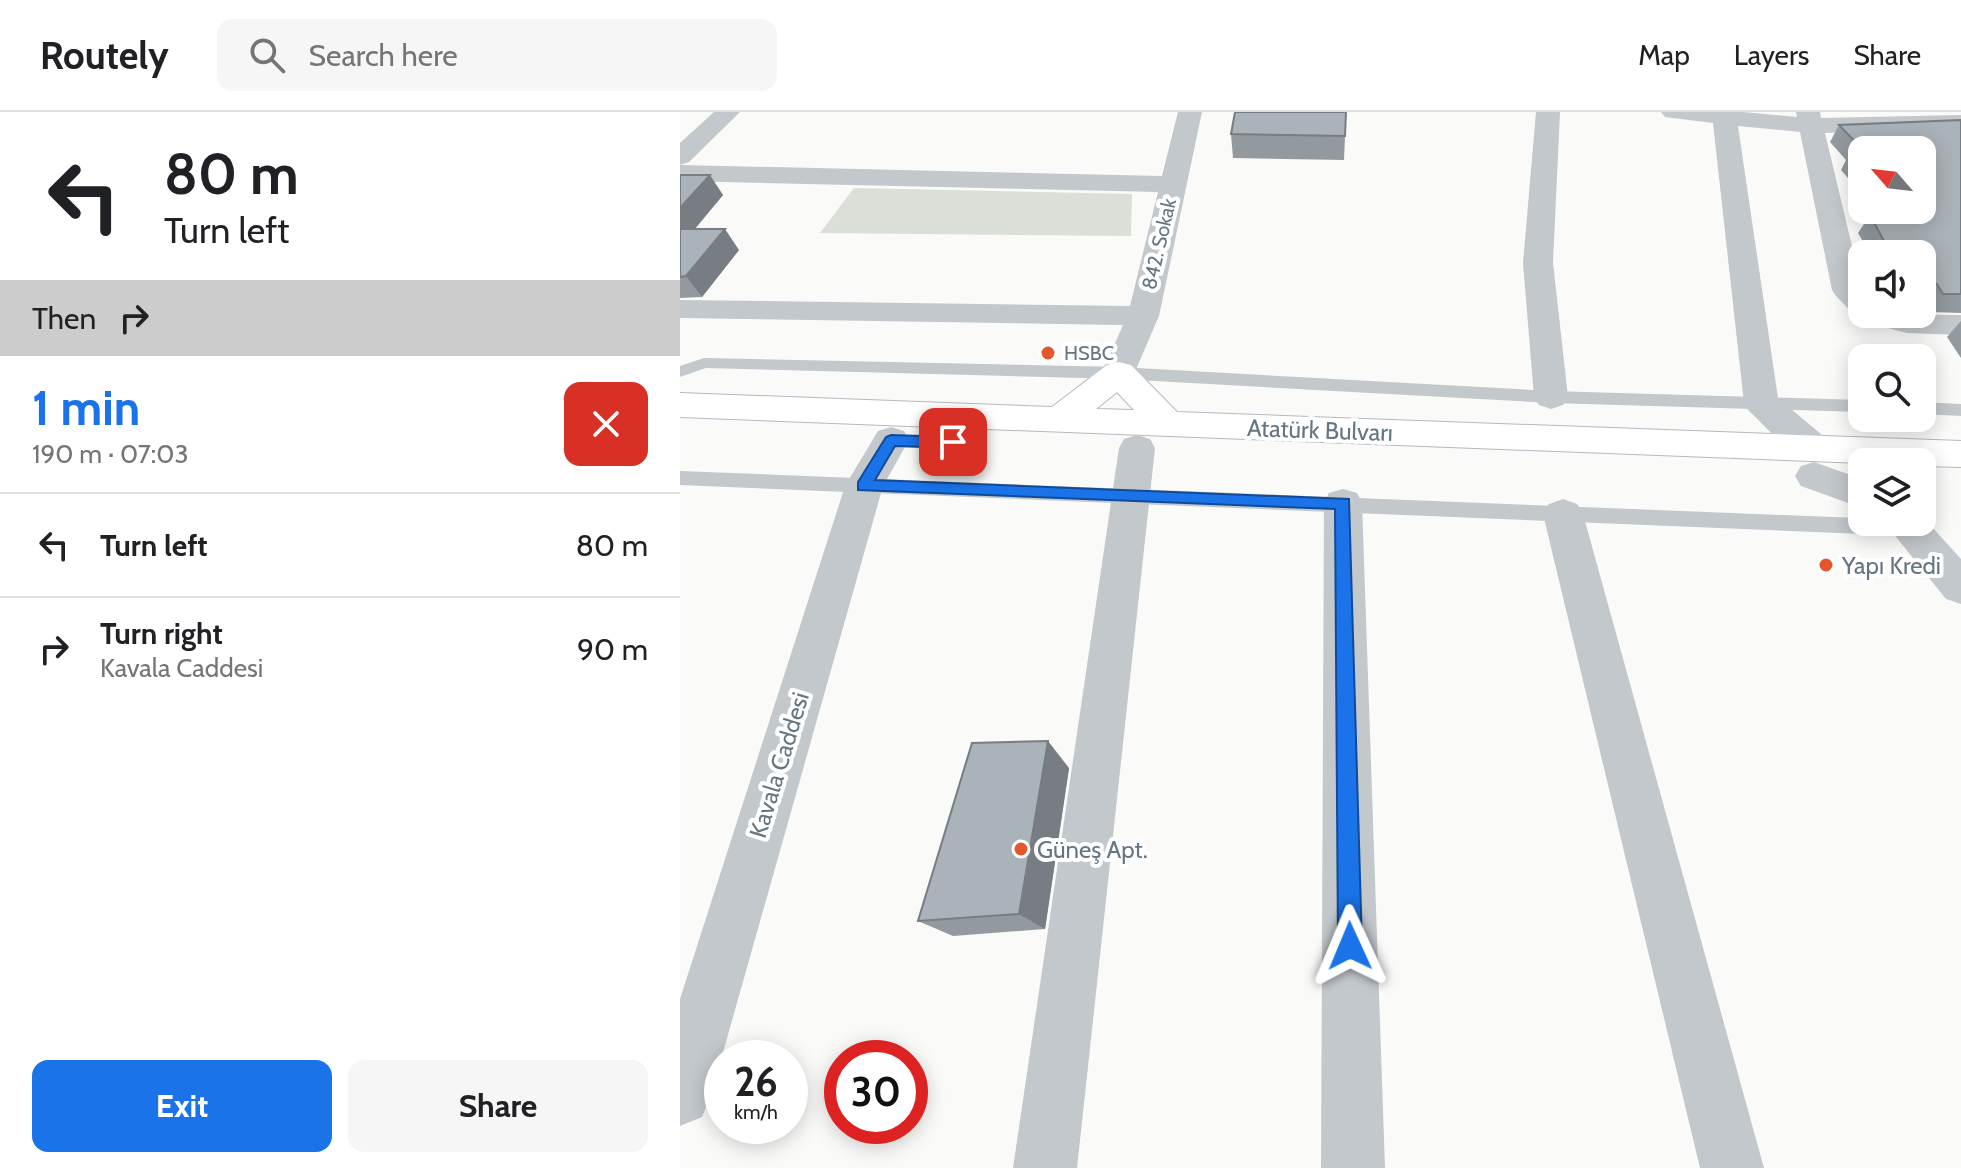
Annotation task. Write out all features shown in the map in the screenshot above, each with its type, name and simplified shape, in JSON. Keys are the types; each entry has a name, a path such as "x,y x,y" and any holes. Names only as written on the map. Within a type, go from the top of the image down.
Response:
{"main road":[{"path":"1059,420 1119,373 1146,456"},
{"name":"Atatürk Bulvarı","path":"680,405 1059,420 1146,456"},
{"name":"Atatürk Bulvarı","path":"680,431 1146,456 1815,463 1961,454"},
{"name":"Atatürk Bulvarı","path":"1815,463 1848,474"},
{"path":"1936,483 1961,484"}],"street":[{"path":"680,157 728,112"},
{"name":"842. Sokak","path":"1119,373 1143,316 1190,112"},
{"path":"1548,112 1538,263 1551,397"},
{"path":"1673,112 1961,122"},
{"path":"1724,115 1761,403 1815,463 1848,485"},
{"path":"1808,119 1848,291"},
{"path":"680,173 1173,184"},
{"path":"680,309 1143,316"},
{"path":"1936,324 1961,325"},
{"name":"Kavala Caddesi","path":"680,1095 864,486 891,440"},
{"path":"1045,1168 1146,456"},
{"path":"1343,503 1353,1168"},
{"path":"1563,514 1732,1168"},
{"path":"1916,536 1961,587"}],"lane":[{"path":"680,372 704,363 1119,373 1551,397 1848,406"},
{"path":"1936,409 1961,410"},
{"path":"680,478 864,486 1146,456 1343,503 1848,525"}],"shaded area":[{"path":"854,188 1132,194 1131,236 820,233"}],"building":[{"path":"1235,112 1346,112 1345,136 1231,134"},
{"path":"1961,120 1961,294 1943,294 1936,284 1936,240 1883,240 1875,224 1936,224 1936,136 1850,136 1839,125"},
{"path":"680,175 710,175 680,208"},
{"path":"680,229 725,229 686,276 680,277"},
{"path":"1048,741 1019,914 918,921 972,743"}],"place":[{"name":"HSBC","path":"1048,353"},
{"name":"Yapı Kredi","path":"1826,565"},
{"name":"Güneş Apt.","path":"1021,849"}],"route":[{"path":"953,442 891,440 864,486 1343,503 1350,946"}]}
